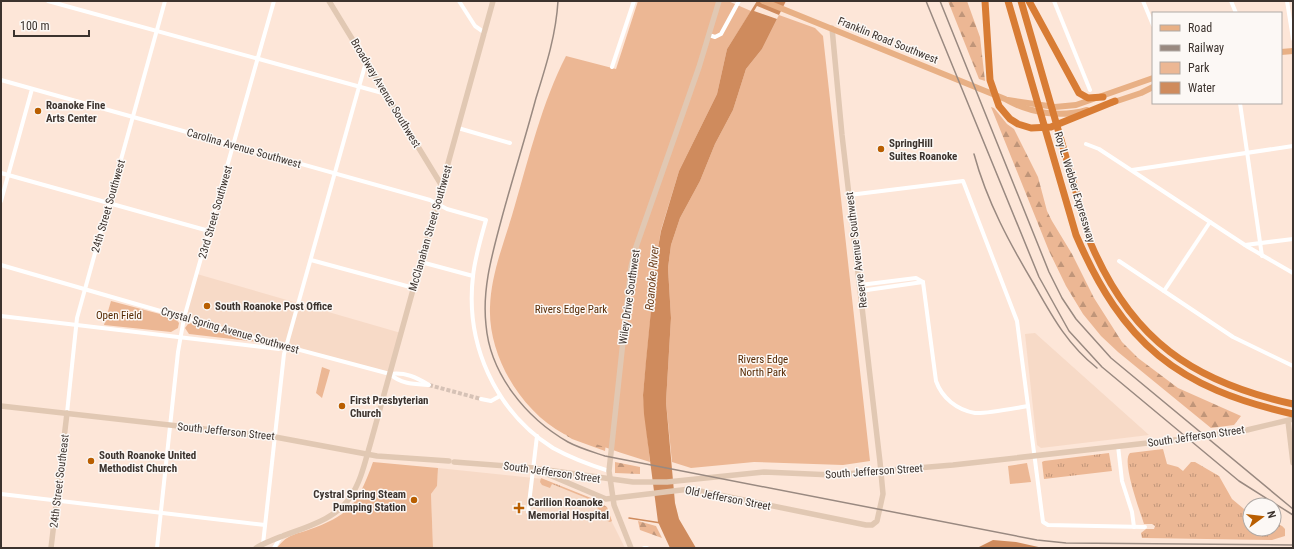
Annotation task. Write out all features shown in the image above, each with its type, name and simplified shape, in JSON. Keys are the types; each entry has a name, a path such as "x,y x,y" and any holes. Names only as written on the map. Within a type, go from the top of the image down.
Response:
{"highway":[{"path":"985,1 990,80 999,106 1010,119 1018,124 1031,128 1051,127 1115,101"},
{"name":"Roy L. Webber Expressway","path":"1008,1 1076,235 1099,285 1120,316 1150,348 1182,373 1212,389 1264,407 1293,414"},
{"name":"Roy L. Webber Expressway","path":"1021,1 1091,244 1107,279 1136,320 1162,346 1198,371 1237,389 1293,404"},
{"path":"1029,1 1079,93 1088,98 1103,97"}],"main road":[{"name":"Franklin Road Southwest","path":"763,1 1005,99 1016,106 1031,111 1056,114 1084,111 1152,87"},
{"path":"1282,52 1293,51"},
{"name":"Franklin Road Southwest","path":"1005,99 1055,107 1076,105 1103,97 1152,78"}],"street":[{"path":"48,1 386,94"},
{"name":"24th Street Southwest","path":"67,413 76,326 165,1"},
{"name":"23rd Street Southwest","path":"157,548 184,318 274,1"},
{"name":"Broadway Avenue Southwest","path":"329,1 442,186"},
{"path":"459,1 475,26 485,33"},
{"name":"McClanahan Street Southwest","path":"256,548 282,535 324,519 341,508 351,496 357,485 390,374 493,1"},
{"path":"612,67 634,1"},
{"name":"Wiley Drive Southwest","path":"631,548 612,498 609,470 632,261 709,35 719,1"},
{"path":"709,35 715,37 721,34 739,1"},
{"path":"1054,1 1090,90"},
{"path":"1143,1 1152,23"},
{"path":"1231,1 1236,12"},
{"path":"1287,1 1293,39"},
{"name":"Reserve Avenue Southwest","path":"832,28 849,195 881,472"},
{"path":"263,544 284,354 366,61"},
{"name":"Carolina Avenue Southwest","path":"1,80 430,200 447,209 486,220 473,276"},
{"path":"1,201 32,89"},
{"path":"1240,104 1262,256"},
{"path":"458,128 510,143"},
{"path":"1086,144 1099,149 1262,256 1293,273"},
{"path":"1132,170 1293,146"},
{"path":"1,173 209,231"},
{"path":"849,195 963,181 1017,321 1042,519 1045,524 1146,527"},
{"path":"1164,291 1210,222"},
{"path":"1245,245 1293,239"},
{"path":"311,260 414,288"},
{"path":"1119,261 1233,337 1293,366"},
{"path":"421,262 473,276 473,317 477,342 482,360 500,396 517,418 537,436 567,455 609,470"},
{"name":"Crystal Spring Avenue Southwest","path":"1,264 184,318 390,374"},
{"path":"860,288 923,282 936,381 943,395 957,406 976,413 1028,406"},
{"path":"1,316 76,326 181,336 279,349 287,346"},
{"path":"400,373 429,385 413,385 398,381 390,374 400,373"},
{"path":"481,399 491,401 500,396"},
{"name":"South Jefferson Street","path":"1,406 275,436 367,454 533,468 584,476 649,483 749,473 833,475 863,474 1128,445 1246,430 1290,420"},
{"name":"24th Street Southeast","path":"51,548 67,413"},
{"path":"1290,420 1293,463"},
{"path":"528,512 537,436"},
{"path":"1118,446 1122,481 1134,527"},
{"name":"Old Jefferson Street","path":"533,468 600,498 612,498 683,488 872,524 877,521 879,516 882,499 881,472"},
{"path":"1,494 265,525"},
{"path":"274,548 282,535"}],"shaded area":[{"path":"197,274 401,333 390,374 184,318"},
{"path":"1035,333 1149,435 1041,448 1037,445 1025,334"},
{"name":"Carilion Roanoke Memorial Hospital","path":"438,468 543,479 604,506 625,548 433,548 431,494 437,486"}],"green space":[{"name":"Rivers Edge Park","path":"638,1 728,1 751,11 727,49 717,94 679,171 661,230 656,259 643,395 650,462 564,434 548,424 534,411 521,397 501,363 491,326 490,307 496,268 531,148 543,110 566,56 616,69"},
{"path":"948,1 967,1 980,37 985,81 979,79"},
{"name":"Rivers Edge North Park","path":"779,15 815,28 823,36 870,461 843,465 754,462 691,468 672,462 666,402 671,318 668,268 671,245 680,218 700,181 715,144 733,110 746,69 762,49"},
{"path":"991,107 994,108 1007,124 1014,129 1038,177 1047,211 1052,221 1072,254 1094,298 1122,342 1138,358 1178,388 1241,416 1234,425 1211,428 1118,352 1101,336 1083,314 1066,286 1049,251"},
{"name":"Open Field","path":"111,301 175,318 179,323 178,328 171,332 104,325"},
{"path":"192,323 273,345 273,346 259,342 189,334 185,328 188,324"},
{"path":"322,367 330,370 322,398 316,393"},
{"path":"608,429 605,451 572,439 567,436 565,430"},
{"path":"1163,449 1167,464 1178,467 1183,471 1191,462 1195,462 1219,476 1232,499 1242,507 1242,537 1282,537 1272,540 1142,538 1141,533 1146,529 1154,529 1155,526 1152,524 1144,524 1135,498 1129,476 1128,458 1130,453"},
{"path":"1109,453 1112,471 1044,479 1042,462 1044,461"},
{"path":"373,462 438,468 437,486 431,494 433,548 277,548 284,540 291,536 323,524 344,513 351,506 363,488"},
{"path":"615,462 640,467 640,474 615,473"},
{"path":"1027,463 1031,482 1010,484 1008,466"},
{"path":"541,478 591,498 591,500 552,484 550,488 542,485 540,482"},
{"path":"592,501 596,503 597,501 607,507 612,521 610,522 602,519 601,511 592,504"},
{"path":"638,521 656,526 662,538 640,530"},
{"path":"1282,526 1285,529 1285,536 1282,537"}],"water":[{"path":"757,1 786,1 762,49 746,69 733,110 715,144 700,181 680,218 671,245 668,268 671,318 666,402 675,503 679,519 696,548 670,548 658,522 644,414 643,395 656,259 661,231 679,171 717,94 727,49"},
{"path":"993,540 1016,542 1043,548 977,548"}],"pier":[{"path":"757,6 779,15 777,19 754,11"}],"waterway":[{"path":"629,518 661,523"}],"tunnel":[{"path":"429,385 481,399"}],"railway":[{"path":"558,1 550,50 491,259 485,298 486,325 489,343 495,361 503,377 513,393 525,407 553,432 572,444 605,456 1037,540 1066,543 1293,545"},
{"path":"926,1 1039,277 1069,331 1102,367 1239,481 1293,515"},
{"path":"940,1 1049,272 1062,298 1076,319 1111,358 1293,509"},
{"path":"974,154 992,206 1008,238 1048,309 1069,340 1097,368"}],"place":[{"name":"Roanoke Fine Arts Center","path":"38,111"},
{"name":"SpringHill Suites Roanoke","path":"881,149"},
{"name":"South Roanoke Post Office","path":"207,306"},
{"name":"First Presbyterian Church","path":"342,406"},
{"name":"South Roanoke United Methodist Church","path":"91,461"},
{"name":"Cystral Spring Steam Pumping Station","path":"414,500"},
{"name":"Carilion Roanoke Memorial Hospital","path":"519,508"}],"water label":[{"name":"Roanoke River","path":"652,278"}]}
